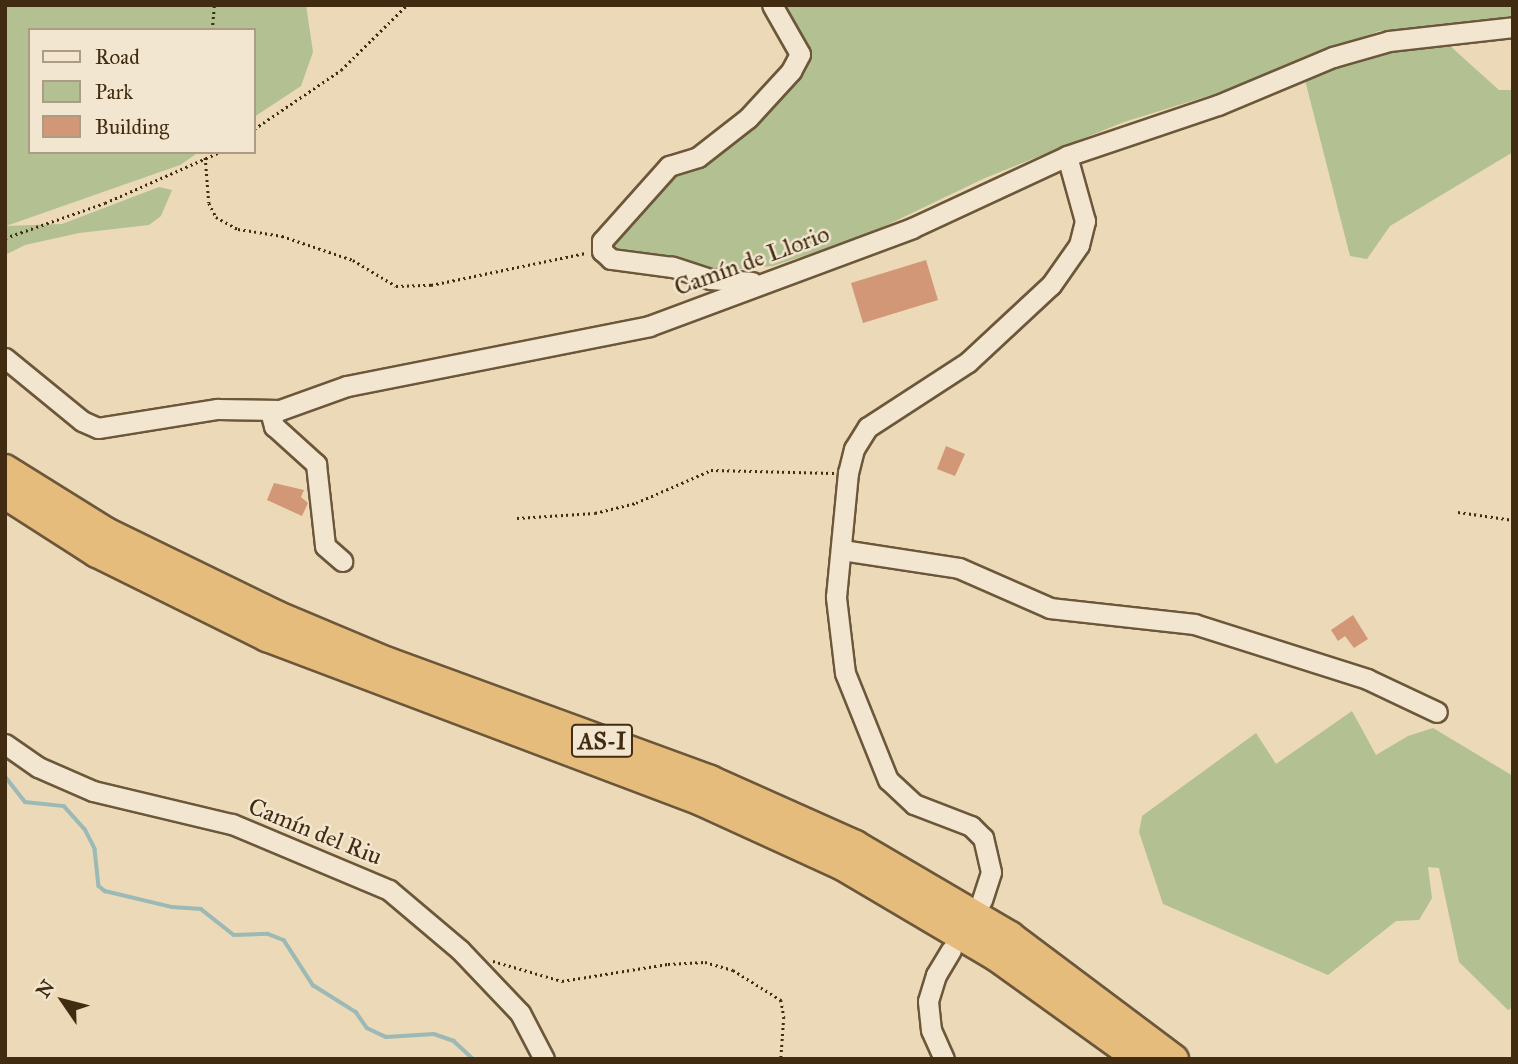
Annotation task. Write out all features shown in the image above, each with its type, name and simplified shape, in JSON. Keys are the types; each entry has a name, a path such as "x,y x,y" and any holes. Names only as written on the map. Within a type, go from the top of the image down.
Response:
{"highway":[{"name":"AS-I","path":"5,469 108,533 276,615 388,662 710,780 855,845 1010,936 1174,1059"},
{"name":"AS-I","path":"5,494 108,558 267,637 701,801 843,866 997,957 1139,1059"}],"street":[{"path":"757,282 710,279 672,267 611,259 602,251 602,241 669,166 698,157 748,118 791,71 800,54 772,5"},
{"name":"Camín de Llorio","path":"5,358 82,421 98,428 205,410 270,411 347,386 649,326 757,282 912,228 1067,156 1219,105 1367,46 1513,27"},
{"path":"982,900 991,872 983,838 971,826 914,804 888,780 845,673 836,597 848,473 854,449 868,427 968,362 1058,275 1079,245 1085,221 1067,156"},
{"path":"270,411 274,426 316,464 325,546 342,561"},
{"path":"842,550 959,568 1050,608 1194,624 1367,679 1437,712"},
{"name":"Camín del Riu","path":"5,744 38,767 93,791 232,824 313,862 373,882 406,902 460,950 520,1013 544,1059"},
{"path":"944,1059 931,1030 928,1001 936,975 951,950"}],"path":[{"path":"212,28 214,5"},
{"path":"256,128 341,70 407,5"},
{"path":"205,154 209,203 224,223 298,240 353,260 396,286 431,285 602,251"},
{"path":"5,238 205,162 217,154"},
{"path":"517,518 594,513 636,503 711,470 848,473"},
{"path":"1458,512 1513,520"},
{"path":"460,950 562,981 668,964 705,962 733,970 781,1000 784,1017 780,1059"}],"green space":[{"path":"5,5 306,5 313,52 301,86 256,116 256,28 28,28 28,154 196,154 180,165 6,226 62,224 159,187 172,190 161,216 149,225 79,233 25,245 5,255"},
{"path":"781,5 1513,5 1513,15 1484,22 1379,31 1237,87 1124,122 985,178 864,236 773,266 714,272 673,257 615,251 614,241 672,175 804,66"},
{"path":"1449,45 1499,90 1513,90 1513,152 1390,226 1367,259 1350,256 1305,80 1319,68 1401,46"},
{"path":"1352,711 1376,755 1408,736 1433,728 1513,776 1513,1007 1508,1010 1459,962 1439,868 1428,867 1432,898 1419,920 1396,921 1328,975 1163,904 1139,832 1142,816 1256,733 1276,764"}],"building":[{"path":"926,260 938,300 863,323 851,283"},
{"path":"946,446 965,454 955,476 937,469"},
{"path":"274,483 304,490 301,497 308,503 302,516 267,500"},
{"path":"1353,615 1368,639 1354,648 1345,636 1338,641 1331,630"}],"waterway":[{"path":"5,776 25,802 64,806 85,829 95,849 99,886 105,891 172,907 201,909 234,935 268,934 284,940 313,985 356,1012 367,1028 386,1037 434,1034 454,1041 473,1059"}]}
